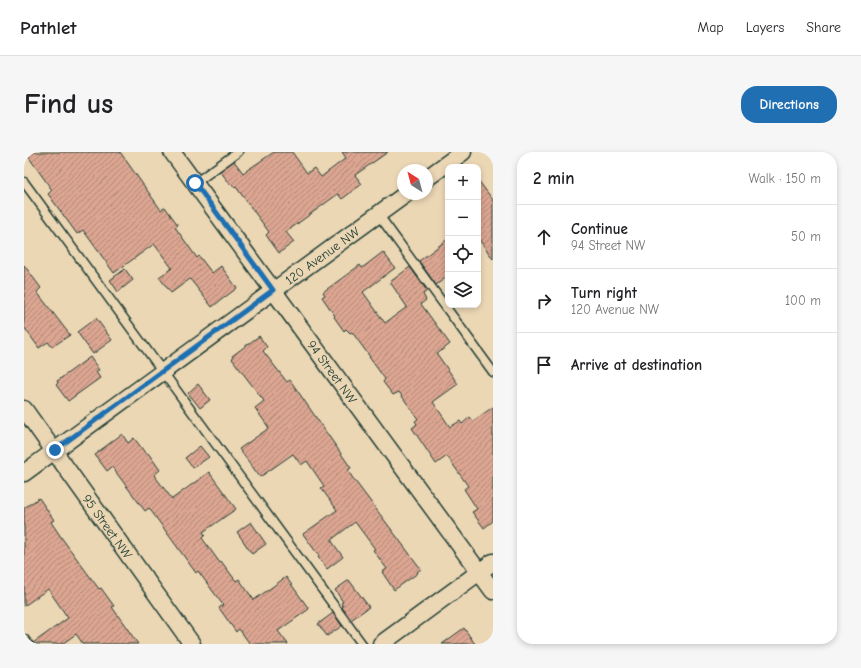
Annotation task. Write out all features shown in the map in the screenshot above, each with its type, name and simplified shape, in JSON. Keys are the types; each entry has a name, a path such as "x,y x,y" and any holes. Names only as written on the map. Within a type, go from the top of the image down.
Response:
{"street":[{"name":"94 Street NW","path":"172,152 493,591"},
{"path":"433,174 463,152"},
{"name":"120 Avenue NW","path":"24,473 398,200"},
{"name":"95 Street NW","path":"24,409 55,450 192,644"},
{"path":"381,644 493,562"}],"lane":[{"path":"195,183 238,152"},
{"path":"24,182 362,644"},
{"path":"378,214 493,372"},
{"path":"24,639 28,644"}],"building":[{"path":"25,152 120,152 161,210 165,207 178,225 175,227 197,258 199,256 212,273 221,266 237,288 212,307 190,279 171,293 159,277 172,268 154,244 114,273 83,230 77,234 48,194 52,190"},
{"path":"274,152 292,152 307,173 314,168 321,177 346,158 342,152 388,152 355,175 362,184 342,199 338,194 286,232 294,242 279,253 266,235 269,232 236,187 235,188 232,184 231,185 220,171 234,161 243,173"},
{"path":"481,184 493,200 493,259 481,242"},
{"path":"445,241 445,278 436,285 419,261"},
{"path":"383,252 395,268 363,292 385,323 407,307 390,282 410,267 427,291 423,294 426,300 421,304 450,344 437,354 458,384 433,402 450,427 460,421 462,424 470,417 473,421 493,407 493,521 484,528 472,512 477,509 464,489 468,486 447,456 436,464 412,428 417,424 415,421 418,419 399,392 393,395 383,382 385,379 352,332 350,333 346,329 344,331 322,297 325,295 323,292 360,265 362,268"},
{"path":"24,265 41,288 37,292 70,335 52,347 48,342 39,348 24,327"},
{"path":"125,269 133,280 118,292 110,280"},
{"path":"96,318 112,340 93,354 77,332"},
{"path":"259,336 267,347 263,351 287,382 290,380 351,468 348,470 352,477 421,569 417,572 418,573 394,590 382,572 387,569 373,550 375,549 355,522 331,540 343,557 327,569 318,557 319,556 303,534 337,510 321,488 324,486 307,461 301,465 293,454 260,477 239,449 269,428 255,408 264,401 232,359 232,356"},
{"path":"90,357 99,370 96,372 100,378 68,401 56,385 58,383 57,381"},
{"path":"198,384 210,400 200,408 188,393"},
{"path":"122,434 128,443 134,438 146,454 148,453 160,470 154,475 172,499 209,472 236,509 203,532 205,535 202,538 220,563 221,561 236,581 239,579 254,600 286,577 309,609 278,631 288,644 250,644 239,629 236,632 219,608 223,605 198,571 196,573 149,508 145,511 112,467 107,471 95,455"},
{"path":"200,446 209,457 193,468 185,458"},
{"path":"39,498 54,520 51,522 61,537 99,589 101,588 114,606 112,607 138,644 83,644 76,634 62,644 33,644 68,618 48,589 24,606 24,508"},
{"path":"251,522 266,544 252,554 237,532"},
{"path":"349,580 369,607 351,620 342,607 343,606 341,603 343,602 335,590"},
{"path":"333,613 342,626 327,636 318,624"},
{"path":"464,628 475,644 442,644"}],"route":[{"path":"55,450 273,290 195,183"}]}
